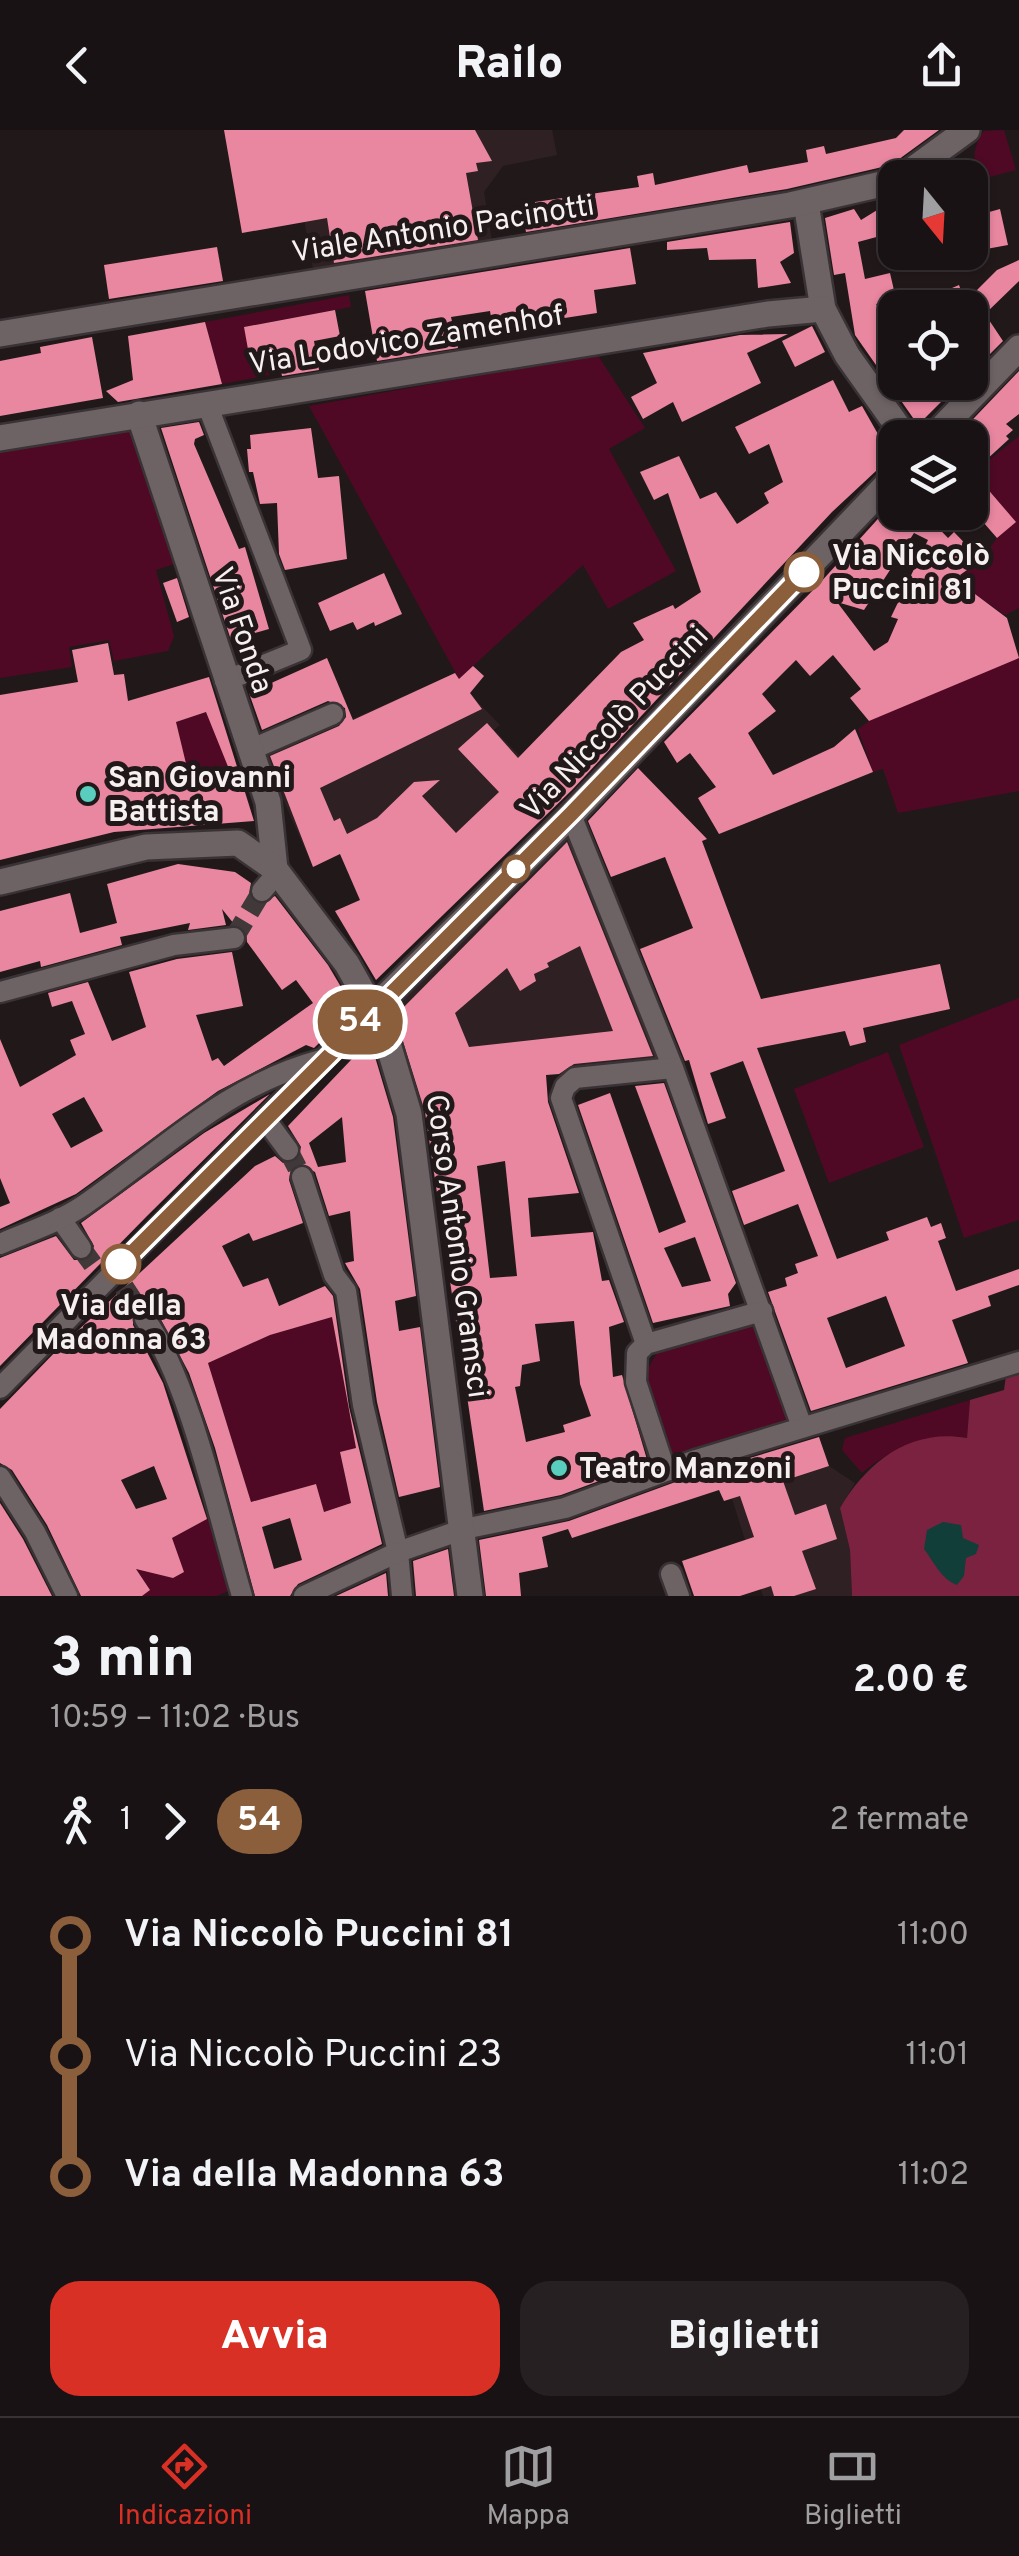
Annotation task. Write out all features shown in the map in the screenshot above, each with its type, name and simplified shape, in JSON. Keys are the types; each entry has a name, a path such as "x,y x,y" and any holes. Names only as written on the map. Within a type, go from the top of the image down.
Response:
{"street":[{"name":"Viale Antonio Pacinotti","path":"923,160 960,132"},
{"name":"Viale Antonio Pacinotti","path":"0,334 806,202 878,184"},
{"path":"806,202 823,309 847,354 893,420"},
{"name":"Via Lodovico Zamenhof","path":"0,438 768,314 823,309"},
{"path":"949,420 1019,348"},
{"path":"207,404 301,650 225,681"},
{"name":"Via Fonda","path":"139,414 268,802 272,877"},
{"name":"Via Niccolò Puccini","path":"374,1009 571,814 878,494"},
{"path":"250,750 333,714"},
{"path":"571,814 673,1068 802,1427"},
{"name":"Corso Antonio Gramsci","path":"0,882 126,851 195,842 238,843 336,948 374,1009 409,1114 470,1596"},
{"path":"0,992 174,945 234,938"},
{"path":"0,1388 374,1009"},
{"path":"0,1244 60,1218 96,1196 175,1134 267,1076 324,1059"},
{"path":"646,1344 561,1098 565,1086 575,1078 673,1068"},
{"path":"265,1119 288,1150"},
{"path":"302,1178 334,1275 346,1291 368,1427 398,1552 402,1596"},
{"path":"60,1218 81,1248"},
{"path":"665,1470 634,1374 637,1352 646,1344 762,1311"},
{"path":"145,1319 160,1339 178,1384 242,1596"},
{"path":"304,1596 398,1552 464,1529 565,1508 665,1470 1019,1362"},
{"path":"0,1477 35,1532 67,1596"},
{"path":"671,1574 679,1596"}],"shaded area":[{"path":"288,130 552,130 557,155 503,166 484,192 492,241 313,269"},
{"path":"1004,130 1016,170 988,177 988,160 975,160 977,143 984,131"},
{"path":"349,295 351,307 245,327 249,354 277,349 281,373 222,384 205,322"},
{"path":"597,354 645,428 609,449 676,571 608,609 583,565 459,679 309,406"},
{"path":"134,430 177,563 156,570 174,636 168,651 114,661 109,640 69,647 72,667 0,678 0,452"},
{"path":"1019,436 1019,608 1005,615 975,594 970,582 955,581 981,560 997,538 988,517 988,461"},
{"path":"1019,658 1019,791 898,813 883,769 873,772 858,729 881,712"},
{"path":"473,666 484,676 470,694 500,725 494,730 538,774 415,870 360,900 340,854 313,867 262,752 293,738 297,744 455,673 458,679"},
{"path":"207,712 233,779 190,780 176,722"},
{"path":"573,834 662,1063 482,1082 484,1098 421,1107 390,1010"},
{"path":"1019,998 1019,1220 964,1238 899,1045"},
{"path":"888,1052 924,1147 829,1183 794,1089"},
{"path":"332,1317 356,1448 340,1453 351,1503 324,1512 316,1484 251,1502 208,1363 270,1335"},
{"path":"758,1323 790,1420 674,1458 645,1374 659,1349"},
{"path":"1019,1371 1019,1596 852,1596 850,1550 840,1508 851,1491 877,1463 909,1444 946,1436 967,1438 970,1400 1004,1390 1006,1375"},
{"path":"970,1400 967,1438 939,1437 911,1444 862,1473 842,1450 845,1438"},
{"path":"829,1466 855,1483 840,1508 850,1550 852,1596 763,1596 732,1499"},
{"path":"211,1517 234,1589 216,1596 142,1596 150,1590 123,1550 175,1552 172,1538"},
{"path":"943,1522 961,1525 963,1538 979,1545 976,1554 966,1558 964,1576 957,1585 942,1574 924,1549 927,1530"}],"building":[{"path":"224,130 475,130 492,161 476,163 478,171 466,173 478,240 334,263 327,218 242,233"},
{"path":"904,130 939,130 898,160 878,160 878,168 787,189 526,232 523,212 537,210 535,202 639,187 637,176 653,173 655,185 747,165 749,173 808,162 806,150 824,146 826,154 896,138"},
{"path":"854,209 861,220 878,210 878,237 858,242 865,279 890,273 894,290 878,290 878,368 855,335 845,273 834,275 825,218"},
{"path":"1000,209 1008,245 988,249 988,212"},
{"path":"790,222 794,253 780,262 791,283 758,288 756,259 709,260 707,248 667,250 667,242"},
{"path":"217,247 223,281 109,299 104,265"},
{"path":"630,248 636,284 594,290 597,313 493,329 490,311 451,317 458,348 377,361 365,291"},
{"path":"1019,260 1019,281 988,311 988,290 977,290 997,270"},
{"path":"335,310 340,336 314,341 319,370 282,376 277,349 249,355 244,327"},
{"path":"988,318 1003,341 988,356"},
{"path":"205,322 222,384 118,402 106,391 133,380 128,336"},
{"path":"812,326 825,352 795,367 782,341"},
{"path":"788,334 747,353 761,383 682,422 673,402 643,419 631,397 657,383 643,353 740,335"},
{"path":"92,337 103,398 0,416 0,361 41,353 40,347"},
{"path":"1019,371 1019,414 1006,424 1013,430 1006,436 1009,439 988,458 988,420 972,420"},
{"path":"833,380 849,412 862,406 878,434 878,469 832,512 572,790 376,980 335,911 360,900 340,854 313,867 270,756 339,726 346,717 345,708 328,701 262,730 249,693 327,658 353,720 455,673 459,679 473,666 484,676 470,693 482,709 320,788 334,821 340,818 347,834 377,818 414,782 440,780 422,796 456,833 499,792 458,749 487,723 518,758 621,652 644,640 633,623 673,605 675,609 701,592 668,493 654,500 640,472 679,456 700,499 716,492 737,524 769,503 764,493 783,482 769,444 749,454 735,427"},
{"path":"900,400 943,400 923,420 914,420"},
{"path":"199,422 204,435 195,439 194,444 239,549 245,547 269,629 231,640 161,428"},
{"path":"311,428 318,478 339,476 347,559 285,570 279,554 277,503 260,504 253,472 249,472 247,449 251,449 250,435"},
{"path":"988,489 1016,522 997,538 988,528"},
{"path":"878,519 878,530 940,530 948,538 954,532 981,560 960,575 974,585 975,594 1007,618 1019,658 869,721 850,698 861,689 833,655 810,676 796,660 762,694 776,711 748,733 773,775 834,747 855,729 873,772 719,834 698,798 716,787 690,753 677,763 664,742","holes":["914,533 928,540 891,617 898,619 888,642 874,651 837,602 864,610"]},
{"path":"384,573 402,614 375,626 374,622 357,630 353,622 330,631 318,603"},
{"path":"177,578 189,617 177,622 163,583"},
{"path":"108,643 114,675 124,674 128,701 209,677 254,821 114,832 0,860 0,695 78,682 72,650","holes":["206,712 233,779 190,780 176,722"]},
{"path":"638,768 707,839 702,841 761,999 940,964 950,1009 863,1028 866,1042 850,1046 845,1031 757,1048 837,1259 889,1240 886,1232 927,1217 931,1227 941,1223 946,1238 938,1241 956,1291 1019,1269 1019,1285 988,1296 991,1306 952,1320 968,1363 811,1411 768,1292 787,1286 785,1278 798,1273 795,1264 818,1256 798,1204 744,1225 732,1191 785,1171 743,1061 710,1073 726,1118 708,1124 689,1060 685,1061 640,949 693,928 665,857 611,877 588,821","holes":["886,1296 905,1346 846,1368 827,1318"]},
{"path":"567,842 653,1056 574,1064 559,1074 546,1075 548,1102 579,1193 528,1198 531,1237 593,1232 602,1281 609,1280 624,1322 609,1327 613,1377 622,1375 648,1463 561,1495 484,1511 425,1112 395,1016","holes":["580,946 613,1031 469,1047 455,1013 507,968 520,991 536,981 534,974 549,967 547,963","505,1161 517,1276 490,1278 477,1166","574,1321 580,1384 591,1416 563,1425 565,1432 526,1442 515,1387 520,1386 522,1365 540,1361 535,1324"]},
{"path":"178,864 235,872 251,883 249,895 259,904 275,896 328,965 354,1009 314,1048 306,1045 218,1091 76,1194 0,1229 0,1207 10,1203 0,1178 0,1039 20,1087 76,1055 70,1040 85,1034 72,1001 52,1007 48,993 88,982 112,1041 146,1027 129,972 177,959 232,952 243,1006 196,1015 212,1061 218,1058 224,1066 313,1003 296,980 282,990 247,942 246,931 222,909 226,925 188,930 190,923 120,937 122,945 41,967 40,961 0,972 0,911 70,893 80,933 117,923 107,884","holes":["84,1097 103,1131 71,1148 52,1114"]},
{"path":"370,1040 393,1117 416,1296 395,1301 399,1331 420,1327 440,1487 399,1497 377,1402 360,1289 345,1263 354,1261 350,1211 329,1216 315,1172 299,1164 291,1169 289,1180 303,1223 253,1241 249,1233 222,1246 243,1287 268,1278 279,1306 325,1286 333,1296 349,1407 382,1544 298,1584 290,1596 255,1596 215,1448 189,1373 157,1312 144,1305 133,1313 133,1325 163,1383 207,1519 172,1538 184,1572 173,1578 136,1569 150,1590 142,1596 81,1596 47,1525 12,1470 0,1463 0,1409 59,1348 255,1166 275,1156 283,1163 297,1160 301,1147 288,1126","holes":["342,1117 346,1162 318,1167 309,1143","332,1317 356,1448 340,1452 351,1503 324,1512 316,1484 251,1502 208,1363 270,1335","154,1466 167,1499 136,1509 121,1480","290,1518 302,1560 274,1569 262,1527"]},
{"path":"664,1083 736,1283 728,1294 730,1306 653,1323 578,1105 610,1093 659,1233 686,1222 635,1086","holes":["695,1237 711,1281 682,1287 664,1248"]},
{"path":"270,1094 0,1366 0,1258 56,1236 74,1260 88,1260 94,1246 81,1223 204,1133"},
{"path":"819,1437 829,1466 783,1481 795,1515 826,1504 837,1539 802,1551 816,1589 794,1596 774,1596 771,1586 740,1596 694,1596 682,1561 754,1537 740,1496 724,1501 719,1490 572,1538 568,1529 542,1537 548,1567 519,1573 521,1596 486,1596 479,1540 569,1521 700,1473"},
{"path":"0,1503 23,1539 52,1596 0,1596"},
{"path":"448,1549 454,1596 416,1596 413,1561"},
{"path":"386,1573 388,1596 336,1596"}],"tunnel":[{"path":"234,938 262,891"},
{"path":"288,1150 302,1177"},
{"path":"81,1248 97,1270"},
{"path":"124,1287 145,1319"}],"bus line":[{"name":"54","path":"121,1264 571,814 804,572"}],"place":[{"name":"Via Niccolò Puccini 81","path":"804,572"},
{"name":"San Giovanni Battista","path":"88,794"},
{"name":"Via della Madonna 63","path":"121,1264"},
{"name":"Teatro Manzoni","path":"559,1468"}]}
